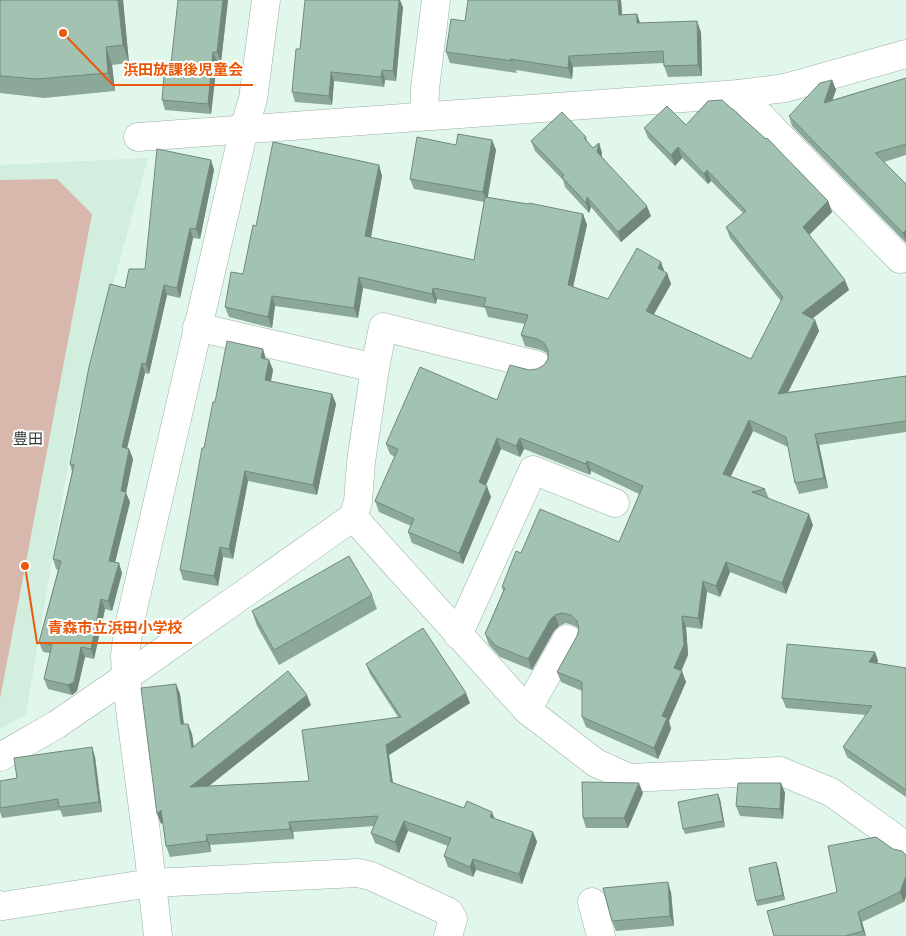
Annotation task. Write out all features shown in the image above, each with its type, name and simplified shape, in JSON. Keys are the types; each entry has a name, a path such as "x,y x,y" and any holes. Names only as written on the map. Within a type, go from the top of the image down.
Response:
{"street":[{"path":"158,936 126,677 129,626 197,327 244,129 253,99 266,0"},
{"path":"424,116 424,89 436,0"},
{"path":"138,137 739,94 786,88 906,54"},
{"path":"739,94 900,259"},
{"path":"197,327 374,368"},
{"path":"0,758 56,725 353,517 358,502 362,454 374,368 383,327 537,365"},
{"path":"458,635 534,470 616,503"},
{"path":"353,517 527,710 596,763 629,778 780,771 831,792 906,846"},
{"path":"527,710 567,639"},
{"path":"0,905 4,906 151,883 358,873 371,876 449,912 454,920 448,936"},
{"path":"592,902 601,936"}],"shaded area":[{"path":"148,158 76,419 26,714 0,729 0,165"},
{"path":"57,179 92,214 0,699 0,180"}],"building":[{"path":"0,0 118,0 123,45 106,47 108,73 37,79 0,76"},
{"path":"178,0 223,0 217,52 213,52 208,104 162,100 165,64 171,64"},
{"path":"305,0 399,0 393,71 382,70 381,77 331,72 329,96 292,92 296,49 300,49"},
{"path":"468,0 618,0 619,15 637,14 637,23 697,21 698,65 664,66 663,51 569,56 568,68 446,52 451,19 465,21"},
{"path":"906,78 906,144 875,153 906,184 906,230 903,233 789,116 820,83 832,80 824,103"},
{"path":"722,100 767,138 828,201 803,227 845,280 802,313 815,320 778,394 906,376 906,421 815,434 824,478 795,483 786,437 749,420 723,474 765,489 752,492 809,514 782,583 726,562 716,586 703,581 698,618 682,616 684,645 674,668 682,671 662,716 667,718 654,748 582,717 582,682 557,672 579,629 577,621 571,615 562,613 555,615 550,620 528,659 496,646 485,634 505,588 502,587 516,551 521,553 540,509 619,542 643,486 587,461 586,464 520,438 516,446 497,438 479,482 487,486 459,553 408,532 414,519 375,501 398,449 386,444 420,367 497,400 510,365 529,370 537,369 544,365 548,359 548,350 544,343 521,335 528,315 484,306 486,298 433,288 432,294 359,277 354,308 272,296 268,317 225,307 231,272 243,274 253,225 256,226 273,142 379,165 365,236 474,260 485,197 529,203 583,214 568,285 608,299 637,248 661,262 658,268 667,273 646,311 751,359 783,297 726,227 746,211 707,170 704,174 678,147 671,155 644,128 667,106 686,125 708,101"},
{"path":"562,112 586,137 584,138 593,148 599,143 597,152 647,206 618,232 587,197 586,203 562,177 564,175 531,141"},
{"path":"458,134 492,140 483,192 410,179 417,137 456,145"},
{"path":"157,149 211,160 196,229 190,228 177,288 164,285 146,364 142,363 122,447 129,449 121,491 126,492 109,561 119,563 108,601 101,599 91,649 81,647 74,682 68,685 44,679 52,645 39,642 61,561 53,559 74,465 70,464 89,367 110,284 125,288 129,269 145,269"},
{"path":"227,341 263,349 261,358 269,360 265,380 332,394 313,485 245,471 229,549 220,547 214,576 180,570 202,448 204,448 213,402 215,402"},
{"path":"349,556 372,595 274,650 252,611"},
{"path":"423,628 466,693 386,745 391,782 464,808 467,801 492,812 490,817 533,832 519,874 473,859 470,867 444,856 451,838 404,821 395,842 371,833 378,816 289,822 290,829 206,835 207,841 166,846 161,810 157,814 141,688 176,684 181,724 188,724 192,748 288,671 307,695 190,787 309,781 302,730 401,717 366,664"},
{"path":"787,644 875,652 869,662 906,668 906,790 843,747 872,706 782,698"},
{"path":"92,747 99,802 59,807 58,799 0,808 0,781 17,778 14,758"},
{"path":"582,782 639,783 624,818 583,818"},
{"path":"738,783 781,783 780,809 736,806"},
{"path":"718,794 723,821 683,829 678,802"},
{"path":"876,837 893,849 902,851 906,855 906,876 900,892 858,912 863,931 845,936 774,936 767,911 837,892 828,846"},
{"path":"776,862 783,895 756,901 749,868"},
{"path":"668,882 670,916 612,921 603,888"}],"place":[{"name":"浜田放課後児童会","path":"63,33"},
{"name":"青森市立浜田小学校","path":"25,566"}],"district":[{"name":"豊田","path":"28,439"}]}
